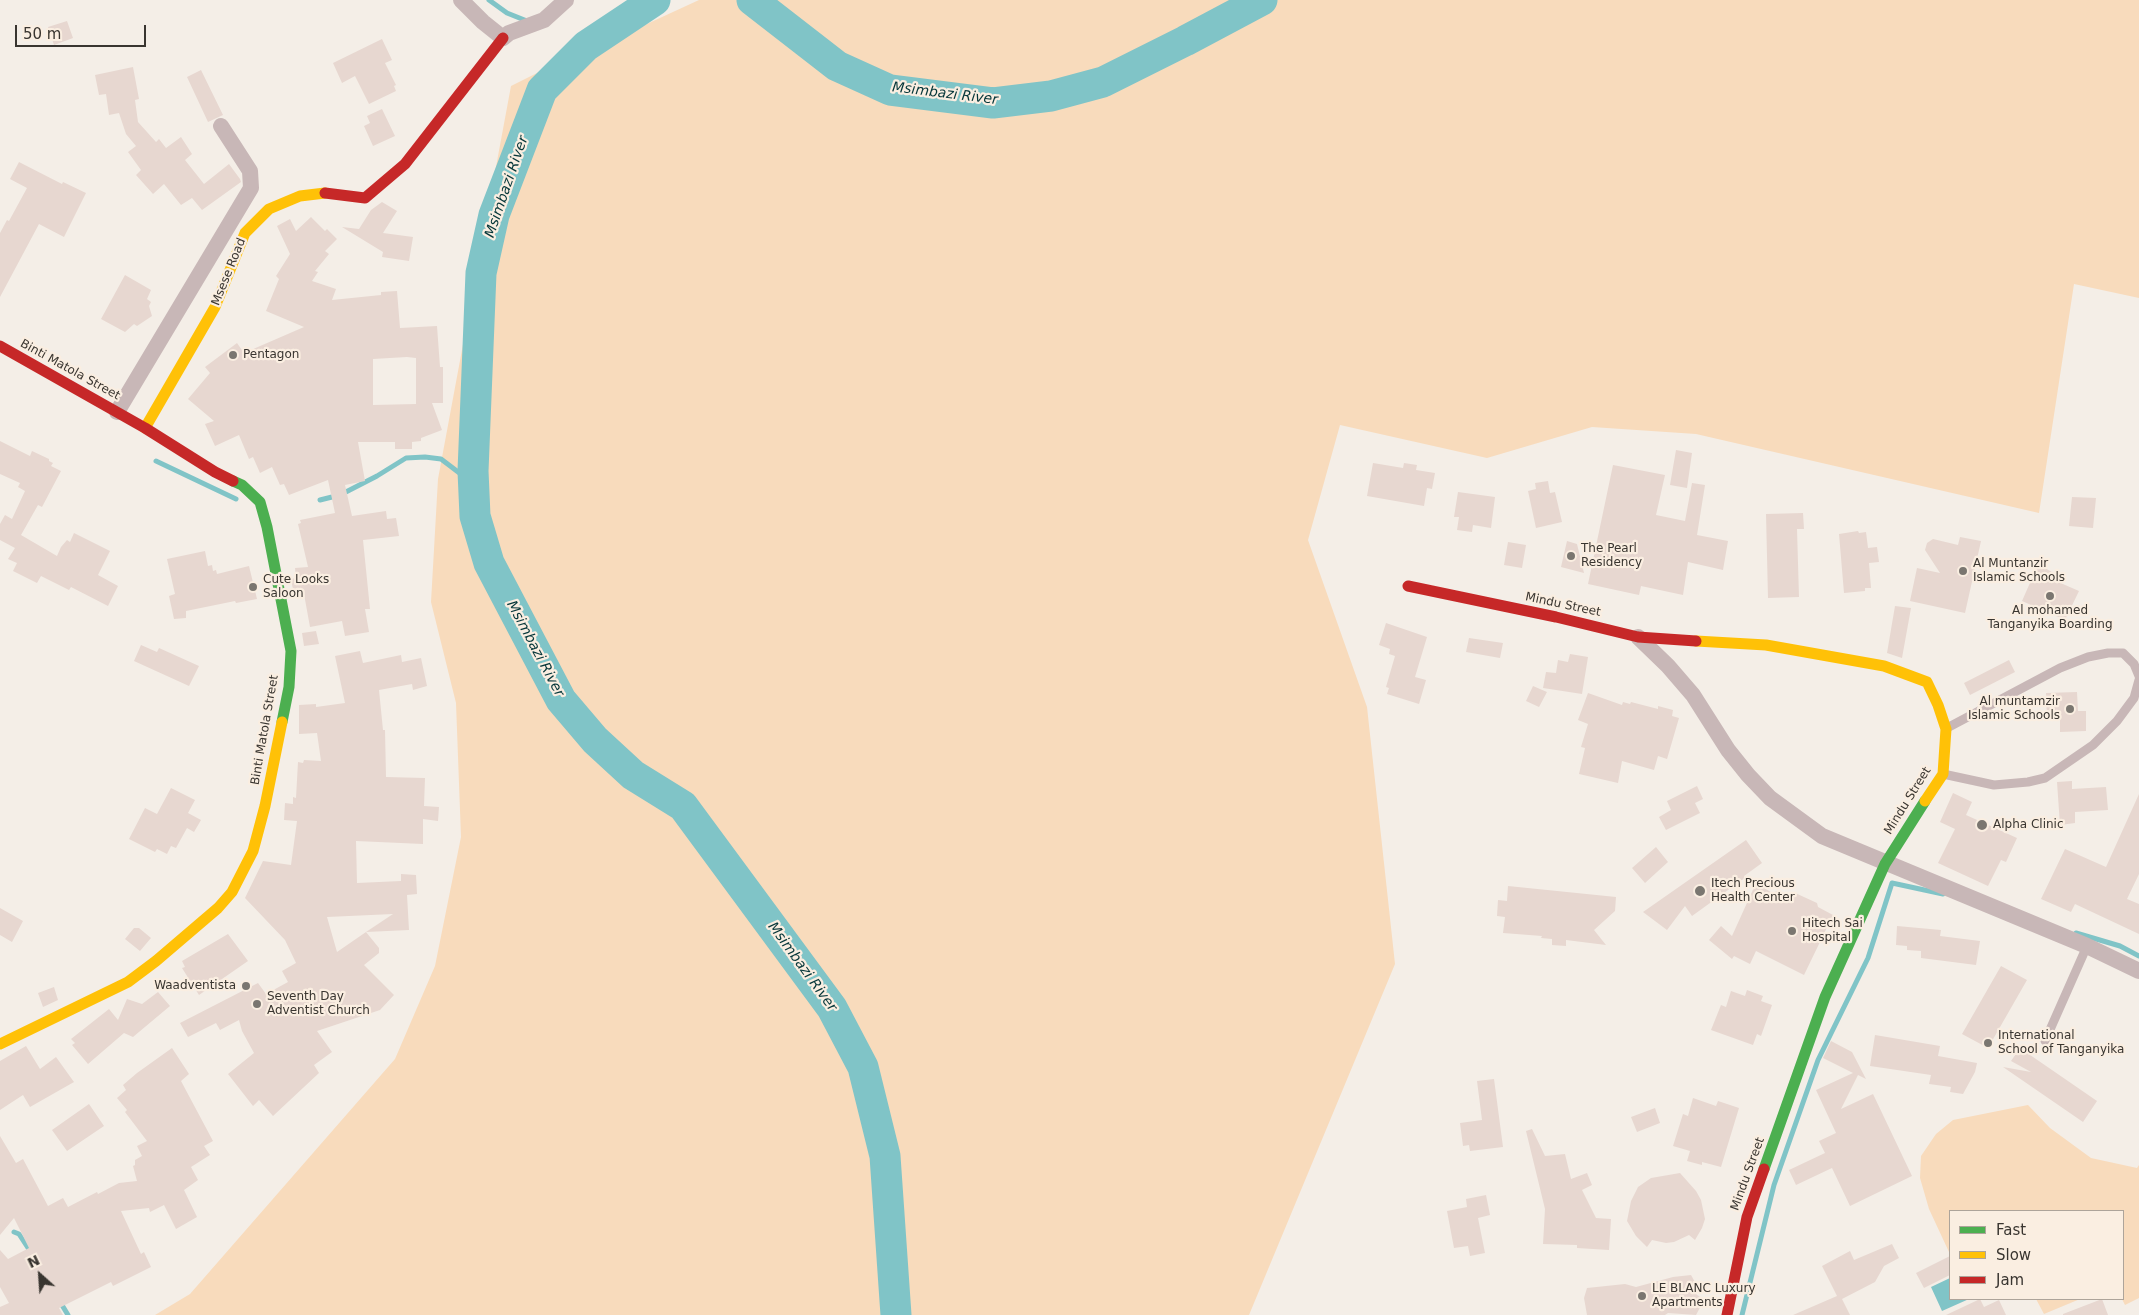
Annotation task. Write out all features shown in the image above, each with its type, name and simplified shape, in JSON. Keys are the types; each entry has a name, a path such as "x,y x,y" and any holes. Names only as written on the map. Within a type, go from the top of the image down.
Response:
{"street":[{"path":"461,0 482,22 503,38"},
{"name":"Msese Road","path":"145,428 215,307 245,232 269,209 300,196 329,193 365,198 404,164 503,38 509,33 544,20 566,0"},
{"path":"117,412 251,188 250,171 221,126"},
{"name":"Binti Matola Street","path":"0,346 145,428 215,472 242,485 260,502 291,651 289,687 265,806 253,851 232,892 218,908 156,961 128,982 0,1044"},
{"name":"Mindu Street","path":"1408,586 1556,617 1638,637 1766,645 1884,666 1927,682 1938,705 1946,729 1943,774 1885,864 1825,997 1747,1217 1727,1315"},
{"path":"1638,637 1668,666 1693,696 1728,750 1748,775 1770,798 1822,836 1885,864 2088,946 2139,971"}],"lane":[{"path":"1946,729 2060,668 2088,657 2108,653 2123,653 2134,664 2139,676"},
{"path":"1943,774 1994,785 2028,782 2045,778 2093,745 2117,721 2134,698 2139,680"},
{"path":"2045,1041 2088,946"}],"shaded area":[{"path":"699,0 2139,0 2139,298 2074,284 2039,513 1696,434 1592,427 1487,458 1340,425 1308,540 1367,707 1395,964 1249,1315 155,1315 190,1294 395,1059 435,966 461,837 456,703 431,602 438,479 511,86 557,63 573,58"},
{"path":"2028,1105 2050,1128 2091,1158 2137,1168 2139,1165 2139,1298 2125,1305 2122,1300 2124,1210 1949,1210 1949,1252 1929,1209 1920,1178 1921,1156 1936,1134 1953,1120"},
{"path":"2037,1300 2078,1300 2044,1314"}],"water":[{"path":"1949,1278 1949,1300 1967,1300 1942,1311 1931,1287"}],"building":[{"path":"67,21 73,38 54,45 48,27"},
{"path":"382,39 392,60 385,63 396,85 394,86 396,91 369,104 355,76 342,83 333,63"},
{"path":"133,67 139,99 135,100 138,122 156,142 159,139 166,148 181,137 192,154 185,160 204,184 229,164 240,179 241,182 202,210 192,198 181,205 164,184 153,194 136,175 141,170 128,152 136,146 126,134 119,113 109,115 106,94 99,95 95,75"},
{"path":"201,70 223,115 208,122 187,77"},
{"path":"382,109 395,136 373,146 364,126 370,123 367,116"},
{"path":"19,162 62,184 63,182 86,193 64,237 39,224 0,297 0,233 7,220 9,221 27,188 10,179"},
{"path":"382,202 397,211 383,233 413,237 409,261 382,257 383,252 342,227 359,229 371,210"},
{"path":"311,217 325,231 327,229 337,239 325,251 329,254 315,271 318,272 312,281 336,289 332,300 381,295 381,292 397,291 400,328 437,326 440,367 443,367 443,403 432,403 442,430 421,438 421,441 412,442 412,449 395,449 395,442 358,442 365,481 345,485 352,516 386,511 387,519 396,518 399,536 363,540 370,609 365,609 369,632 345,636 342,621 310,627 304,594 294,595 291,579 296,578 295,568 308,567 298,524 301,523 300,520 335,513 328,480 289,495 284,484 280,485 272,467 260,473 253,457 249,459 239,435 215,446 205,424 214,421 188,399 210,373 205,367 237,343 244,353 304,327 266,311 279,279 276,276 290,254 277,226 290,219 296,231","holes":["416,358 416,404 373,405 373,359"]},
{"path":"125,275 151,290 147,299 151,302 149,306 152,316 137,326 134,324 125,332 101,319"},
{"path":"0,441 30,456 32,451 49,459 53,463 51,466 61,471 42,507 38,505 21,535 57,556 67,540 70,542 74,533 110,551 98,575 118,586 108,606 71,587 69,590 41,576 37,583 13,571 17,563 8,559 15,548 0,540 0,524 5,515 12,519 25,491 18,487 20,483 0,474"},
{"path":"1676,450 1692,453 1687,488 1670,485"},
{"path":"1373,463 1403,468 1404,463 1417,465 1416,470 1435,473 1432,489 1427,488 1424,506 1367,496"},
{"path":"1613,465 1665,475 1656,515 1685,521 1692,483 1705,485 1697,535 1728,541 1723,570 1688,562 1683,595 1641,586 1639,595 1588,584"},
{"path":"1548,481 1550,493 1555,492 1562,522 1536,528 1528,491 1536,489 1535,483"},
{"path":"1458,492 1495,497 1491,528 1473,525 1472,532 1457,530 1459,517 1454,517"},
{"name":"Al Muntanzir Islamic Schools","path":"2072,497 2096,498 2093,528 2069,526"},
{"path":"1803,513 1804,529 1797,529 1799,597 1768,598 1766,514"},
{"path":"1858,531 1859,533 1866,532 1868,548 1877,547 1879,562 1869,563 1871,588 1865,588 1865,591 1844,593 1839,534"},
{"name":"Al Muntanzir Islamic Schools","path":"1960,537 1981,541 1965,613 1910,601 1917,568 1940,573 1925,550 1927,543 1933,539 1958,545"},
{"name":"The Pearl Residency","path":"1567,541 1577,544 1584,573 1561,567"},
{"path":"1508,542 1526,545 1522,568 1504,565"},
{"path":"205,551 208,566 212,565 213,571 216,570 217,574 249,566 257,599 236,603 235,601 186,611 186,618 174,619 169,596 175,594 167,559"},
{"name":"Al mohamed Tanganyika Boarding","path":"2037,567 2043,567 2052,572 2049,578 2079,591 2065,620 2022,601"},
{"path":"1895,606 1911,608 1902,658 1887,653"},
{"path":"1386,623 1427,637 1415,677 1426,680 1419,704 1387,694 1389,688 1386,687 1395,656 1389,654 1390,649 1379,645"},
{"path":"316,631 319,644 304,646 302,633"},
{"path":"1469,638 1503,643 1500,658 1466,652"},
{"path":"141,645 157,652 159,648 199,666 189,686 134,661"},
{"path":"360,651 363,663 401,655 402,662 421,658 427,686 413,690 412,684 379,690 383,730 385,730 386,777 425,778 424,806 439,807 438,821 423,819 423,844 356,841 357,883 401,881 401,874 416,875 417,894 407,895 409,930 366,932 379,948 379,953 364,965 394,995 380,1010 317,1031 332,1052 314,1065 319,1073 273,1116 259,1100 253,1106 228,1074 254,1053 242,1031 239,1020 220,1030 216,1023 188,1037 180,1023 258,983 266,994 288,982 282,971 296,963 285,940 245,898 263,861 291,865 297,821 284,820 285,803 293,804 293,797 296,798 298,762 303,763 304,760 321,761 317,733 299,734 299,705 316,704 316,707 345,703 335,656","holes":["393,914 366,932 337,952 327,917"]},
{"path":"1570,654 1588,657 1582,694 1543,688 1546,672 1556,673 1558,660 1568,662"},
{"path":"2009,660 2015,672 1970,695 1964,683"},
{"path":"1533,686 1547,692 1539,707 1526,701"},
{"path":"2077,692 2078,711 2086,711 2086,731 2060,732 2060,719 2047,720 2046,693"},
{"path":"1588,693 1622,705 1623,702 1630,704 1631,702 1658,709 1658,706 1673,710 1672,716 1679,718 1667,759 1658,756 1654,770 1622,761 1618,783 1579,774 1585,748 1581,747 1588,724 1578,720"},
{"path":"2072,781 2072,789 2106,787 2108,810 2075,812 2075,823 2060,825 2057,782"},
{"path":"1697,786 1703,799 1695,803 1700,813 1666,830 1659,817 1671,810 1667,801"},
{"path":"171,788 195,800 188,813 201,820 194,832 187,828 176,848 171,846 167,854 157,849 155,852 129,839 145,808 157,814"},
{"path":"1953,793 1972,802 1966,815 2017,838 2006,862 2001,860 1988,886 1938,863 1955,829 1940,822"},
{"path":"2139,794 2139,874 2127,899 2139,904 2139,934 2075,904 2071,912 2041,899 2065,849 2106,867"},
{"path":"1746,840 1762,863 1744,876 1746,877 1692,916 1685,906 1667,930 1643,912"},
{"path":"1656,847 1668,862 1645,883 1632,868"},
{"name":"Hitech Sai Hospital","path":"1756,883 1774,894 1776,891 1787,896 1793,892 1817,903 1818,907 1833,915 1804,975 1756,951 1750,964 1734,956 1732,959 1709,940 1721,926 1732,936"},
{"path":"1508,886 1616,897 1615,911 1594,930 1606,945 1566,940 1566,946 1552,945 1552,939 1541,938 1542,936 1503,933 1505,917 1497,916 1498,900 1507,901"},
{"path":"0,908 23,921 12,942 0,935"},
{"path":"1897,926 1941,930 1940,936 1980,941 1976,965 1921,958 1921,951 1907,950 1907,946 1896,945"},
{"path":"134,928 139,928 151,938 140,951 125,939"},
{"path":"228,934 248,961 199,995 182,968 185,967 182,961"},
{"path":"2001,966 2027,980 1988,1048 1962,1034"},
{"path":"54,987 58,1000 43,1007 38,993"},
{"path":"1747,990 1763,996 1761,1001 1772,1005 1761,1036 1757,1034 1753,1045 1711,1030 1721,1005 1726,1007 1731,991 1745,996"},
{"path":"158,992 170,1006 133,1037 124,1033 88,1064 72,1045 75,1043 71,1039 109,1009 118,1020 127,999 142,1004"},
{"path":"1875,1035 1940,1046 1938,1056 1977,1063 1975,1072 1963,1094 1950,1092 1951,1087 1929,1084 1931,1075 1870,1066"},
{"path":"1831,1041 1852,1052 1866,1079 1858,1075 1841,1109 1873,1094 1912,1176 1850,1206 1832,1168 1796,1185 1789,1170 1825,1153 1819,1141 1836,1133 1816,1090 1853,1073 1823,1058"},
{"path":"26,1046 40,1069 56,1057 74,1082 30,1107 23,1095 0,1110 0,1061"},
{"path":"172,1048 189,1074 181,1081 213,1141 204,1146 210,1155 191,1167 198,1180 184,1190 197,1217 176,1229 164,1205 150,1212 149,1208 121,1211 141,1254 144,1252 151,1267 113,1286 111,1282 59,1308 63,1315 0,1315 0,1307 9,1303 0,1287 0,1250 8,1259 29,1248 14,1218 0,1235 0,1136 16,1163 23,1159 48,1206 63,1198 68,1207 119,1183 137,1181 133,1166 135,1165 135,1160 142,1156 137,1146 147,1141 117,1098 126,1090 123,1085"},
{"path":"2020,1048 2097,1101 2083,1122 2003,1067 2031,1072 2011,1061"},
{"path":"1494,1079 1503,1147 1470,1151 1469,1145 1463,1146 1460,1123 1482,1120 1477,1081"},
{"path":"1693,1098 1716,1106 1718,1101 1739,1108 1721,1167 1702,1162 1702,1165 1687,1161 1690,1151 1673,1146 1683,1114 1688,1116"},
{"path":"89,1104 104,1126 67,1151 52,1130"},
{"path":"1655,1108 1660,1123 1637,1132 1631,1117"},
{"path":"1532,1129 1545,1156 1565,1154 1571,1179 1587,1173 1592,1185 1582,1190 1596,1218 1611,1219 1609,1250 1577,1248 1577,1245 1543,1244 1545,1209 1526,1131"},
{"path":"1680,1173 1696,1191 1701,1200 1705,1219 1702,1228 1695,1240 1689,1235 1674,1242 1666,1243 1652,1240 1647,1247 1636,1236 1627,1221 1631,1201 1638,1187 1651,1178"},
{"path":"1486,1195 1490,1215 1478,1218 1485,1253 1470,1256 1468,1246 1454,1248 1447,1211 1467,1207 1466,1199"},
{"path":"1892,1244 1899,1258 1884,1266 1875,1282 1842,1299 1850,1315 1793,1315 1837,1296 1822,1266 1850,1251 1854,1260"},
{"path":"1949,1256 1949,1276 1924,1288 1916,1273"},
{"name":"LE BLANC Luxury Apartments","path":"1691,1275 1696,1284 1696,1294 1704,1300 1696,1315 1668,1313 1665,1315 1587,1315 1584,1298 1587,1288 1625,1284 1636,1287 1673,1277"},
{"path":"1978,1300 1980,1300 1984,1307 1999,1300 2006,1315 1946,1315"},
{"path":"2102,1300 2108,1315 2063,1315"}],"waterway":[{"path":"489,0 507,13 527,21"},
{"name":"Msimbazi River","path":"655,0 586,46 542,90 494,215 481,273 473,471 475,516 489,563 561,700 595,740 633,775 683,806 832,1008 863,1067 885,1156 896,1315"},
{"name":"Msimbazi River","path":"752,0 837,66 890,90 993,103 1051,96 1103,82 1262,0"},
{"path":"320,500 340,495 377,476 406,458 425,457 441,459 466,478 473,471"},
{"path":"156,461 236,499"},
{"path":"1742,1315 1774,1185 1818,1060 1868,958 1892,883 1943,894"},
{"path":"2076,933 2120,946 2139,956"},
{"path":"14,1232 19,1234 32,1254"},
{"path":"59,1300 68,1315"}],"traffic: fast":[{"path":"233,481 242,485 260,502 267,527 291,651 289,687 282,722"},
{"path":"1764,1169 1825,997 1885,864 1925,801"}],"traffic: slow":[{"path":"145,428 215,307 245,233 269,209 300,196 325,193"},
{"path":"1696,641 1766,645 1884,666 1927,682 1938,705 1946,729 1943,774 1925,801"},
{"path":"0,1044 128,982 156,961 218,908 232,892 253,851 265,806 282,722"}],"traffic: jam":[{"path":"325,193 365,198 405,164 503,38"},
{"path":"0,346 145,428 215,472 233,481"},
{"path":"1408,586 1556,617 1638,637 1696,641"},
{"path":"1727,1315 1747,1217 1764,1169"}],"place":[{"name":"Pentagon","path":"233,355"},
{"name":"The Pearl Residency","path":"1571,556"},
{"name":"Al Muntanzir Islamic Schools","path":"1963,571"},
{"name":"Cute Looks Saloon","path":"253,587"},
{"name":"Al mohamed Tanganyika Boarding","path":"2050,596"},
{"name":"Al muntamzir Islamic Schools","path":"2070,709"},
{"name":"Alpha Clinic","path":"1982,825"},
{"name":"Itech Precious Health Center","path":"1700,891"},
{"name":"Hitech Sai Hospital","path":"1792,931"},
{"name":"Waadventista","path":"246,986"},
{"name":"Seventh Day Adventist Church","path":"257,1004"},
{"name":"International School of Tanganyika","path":"1988,1043"},
{"name":"LE BLANC Luxury Apartments","path":"1642,1296"}]}
